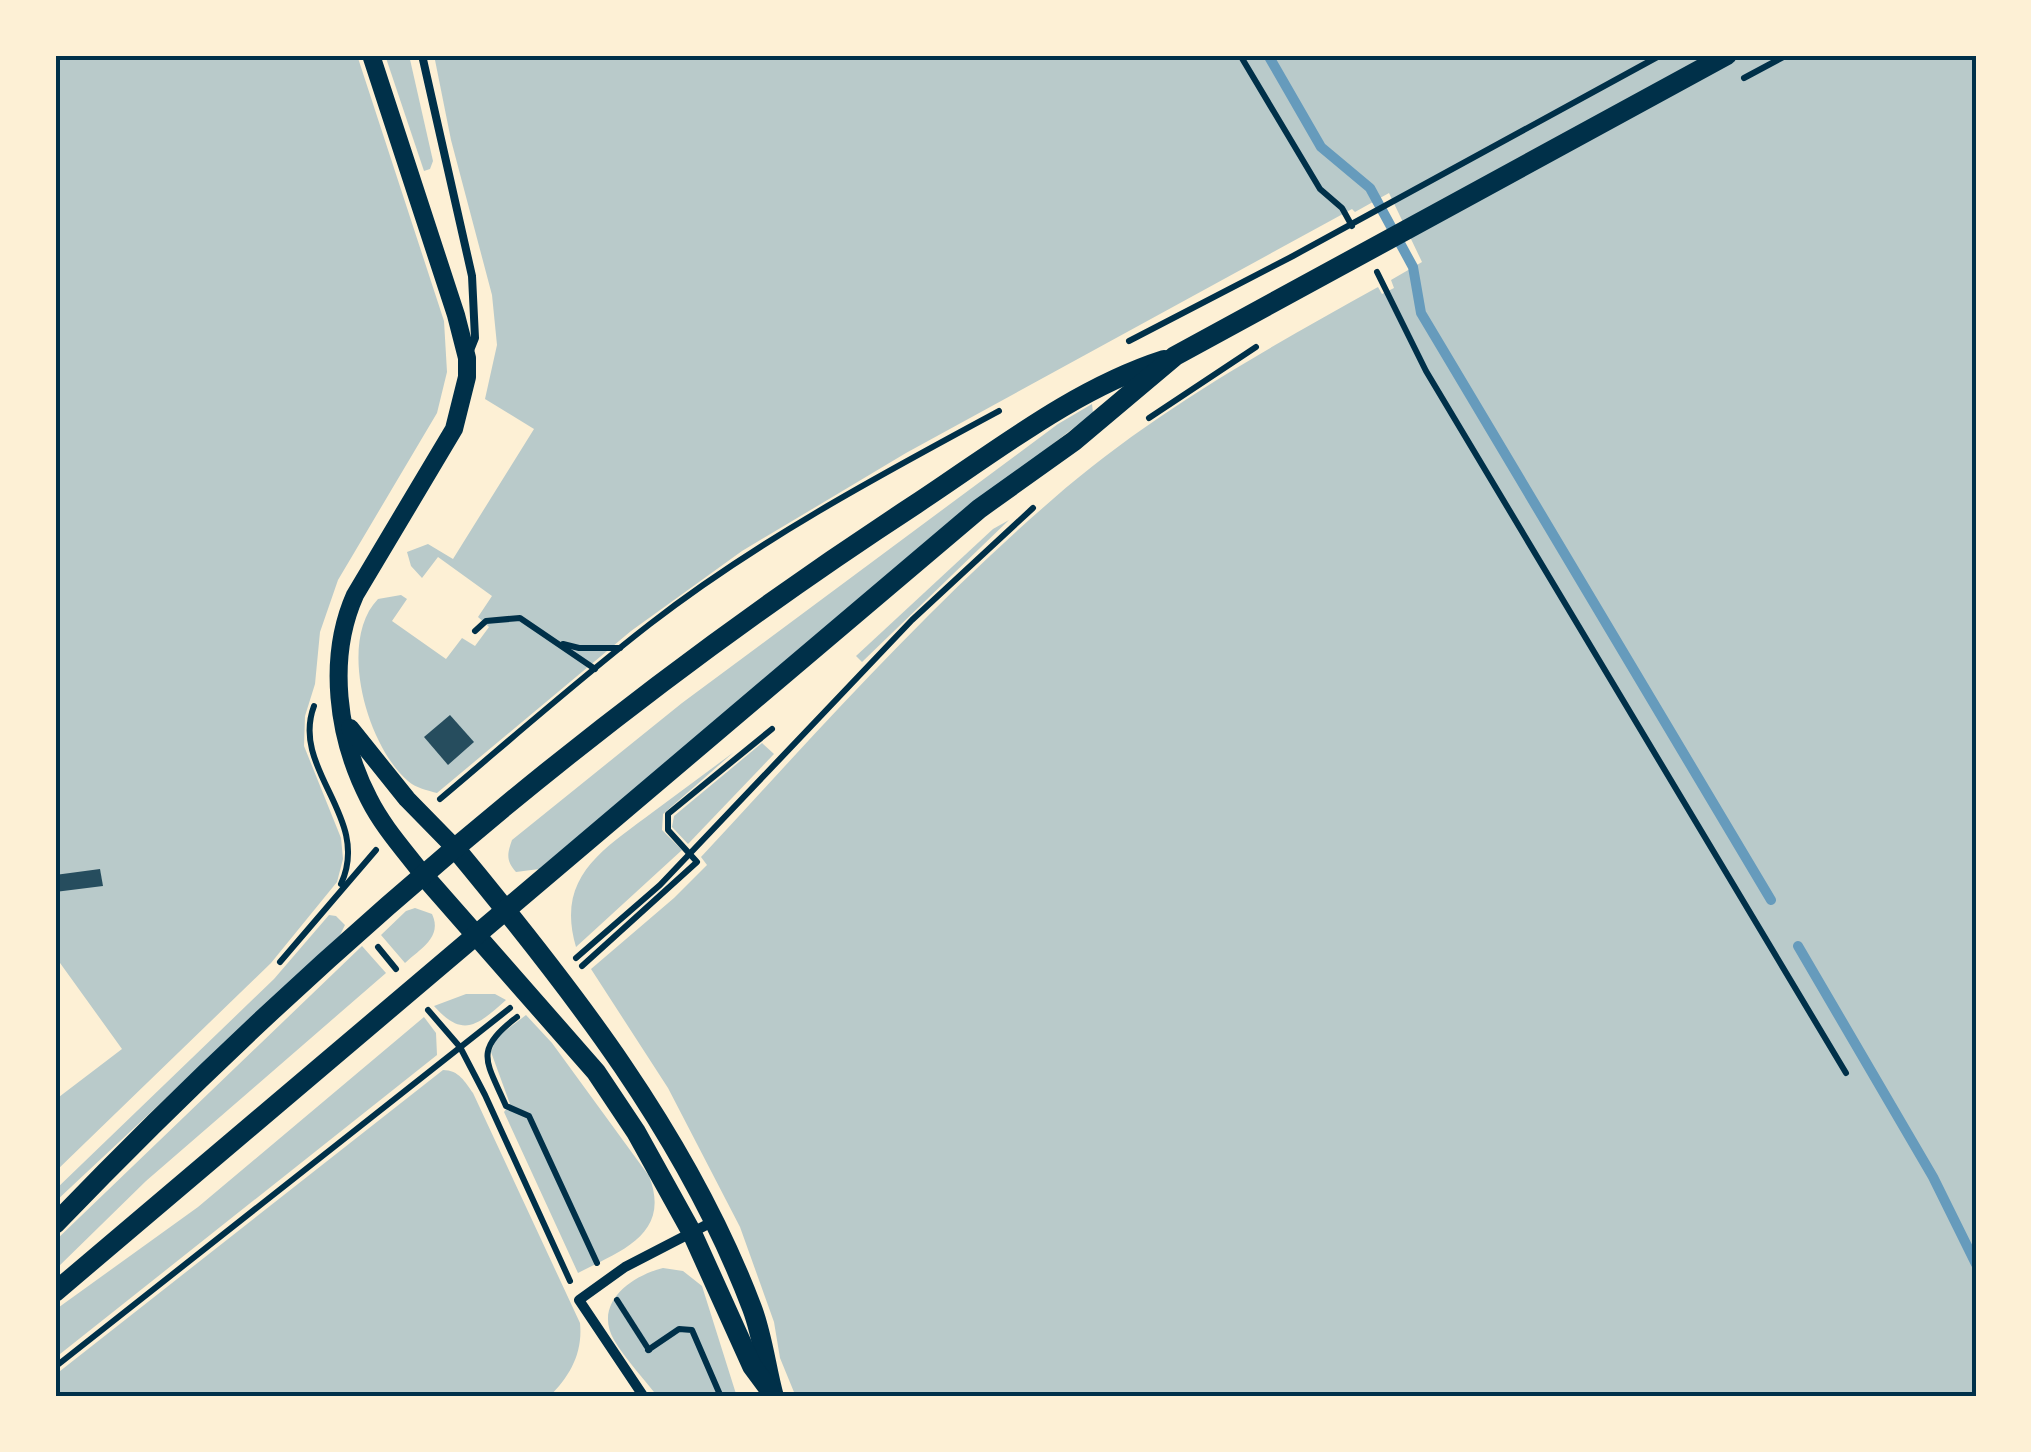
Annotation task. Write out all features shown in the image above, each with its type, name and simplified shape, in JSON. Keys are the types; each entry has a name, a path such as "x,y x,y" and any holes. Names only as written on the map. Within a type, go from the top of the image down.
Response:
{"main road":[{"path":"55,1224 119,1158 455,848 649,692 785,592 1067,406 1128,372 1175,356 1727,55"},
{"path":"55,1292 979,510 1074,442 1175,356"},
{"path":"455,848 603,1036 714,1220 753,1310 773,1396"},
{"path":"424,876 596,1072 636,1132 692,1233 752,1366 773,1396"}],"street":[{"path":"371,55 446,280 467,358 464,396 454,428 344,618 338,662 344,720 369,800 424,876"},
{"path":"344,720 422,815 455,848"},
{"path":"644,1397 579,1300 626,1267 714,1220"}],"lane":[{"path":"422,55 476,300 476,338 467,358"}],"path":[{"path":"1127,342 1661,55"},
{"path":"1146,420 1261,344"},
{"path":"422,815 620,648 754,552 1009,405"},
{"path":"1453,415 1846,1073"},
{"path":"772,729 668,814 668,830 692,854 912,620 1037,504"},
{"path":"475,631 486,621 520,618 595,669"},
{"path":"557,642 579,648 620,648"},
{"path":"335,897 460,1047 486,1095 579,1300"},
{"path":"55,1367 460,1047"},
{"path":"622,1368 680,1328 692,1330 721,1397"}],"shaded area":[{"path":"55,55 357,55 444,321 447,372 437,413 338,580 320,632 315,684 305,716 304,746 341,838 343,859 337,882 271,963 55,1172 55,1100 122,1049 55,956"},
{"path":"385,55 409,55 433,161 430,169 424,171"},
{"path":"434,55 1976,55 1976,1397 796,1397 740,1227 668,1088 591,969 707,865 701,857 829,719 960,584 1053,499 1129,438 1210,384 1378,287 1382,294 1394,288 1391,280 1422,262 1389,193 1355,212 1352,209 906,453 742,551 631,631 437,793 408,781 380,744 362,693 359,666 366,617 378,599 401,595 407,599 392,621 446,659 462,638 475,646 489,627 478,617 492,596 438,557 422,578 411,566 407,552 428,544 453,559 534,429 485,399 497,345 492,295 451,140"},
{"path":"1092,404 1093,413 1019,470 539,869 516,872 508,857 512,840 682,703 1058,424"},
{"path":"1009,520 862,662 856,656 993,529"},
{"path":"762,743 774,754 688,844 672,827 674,816"},
{"path":"734,752 663,814 662,830 682,850 576,947 572,901 588,867 617,839"},
{"path":"415,908 432,914 435,929 428,942 405,963 381,935 406,911"},
{"path":"329,915 345,925 340,935 55,1202 55,1190 274,979"},
{"path":"362,946 386,973 146,1181 55,1270 55,1241"},
{"path":"466,994 495,994 506,1000 470,1025 454,1022 434,1006"},
{"path":"526,1015 552,1043 649,1176 654,1196 654,1213 638,1238 578,1273 504,1112 510,1104 491,1052 497,1037"},
{"path":"424,1017 436,1033 437,1055 55,1358 55,1310 198,1207"},
{"path":"443,1070 457,1074 473,1093 580,1323 574,1363 549,1397 55,1397 55,1375"},
{"path":"663,1268 683,1271 702,1286 737,1397 658,1397 614,1340 608,1314 612,1303 639,1277"}],"building":[{"path":"450,715 474,742 448,765 424,737"},
{"path":"100,869 103,886 55,892 55,875"}],"waterway":[{"path":"1268,55 1321,147 1370,188 1413,267 1421,313 1771,900"},
{"path":"1798,946 1933,1177 1976,1264"}]}
